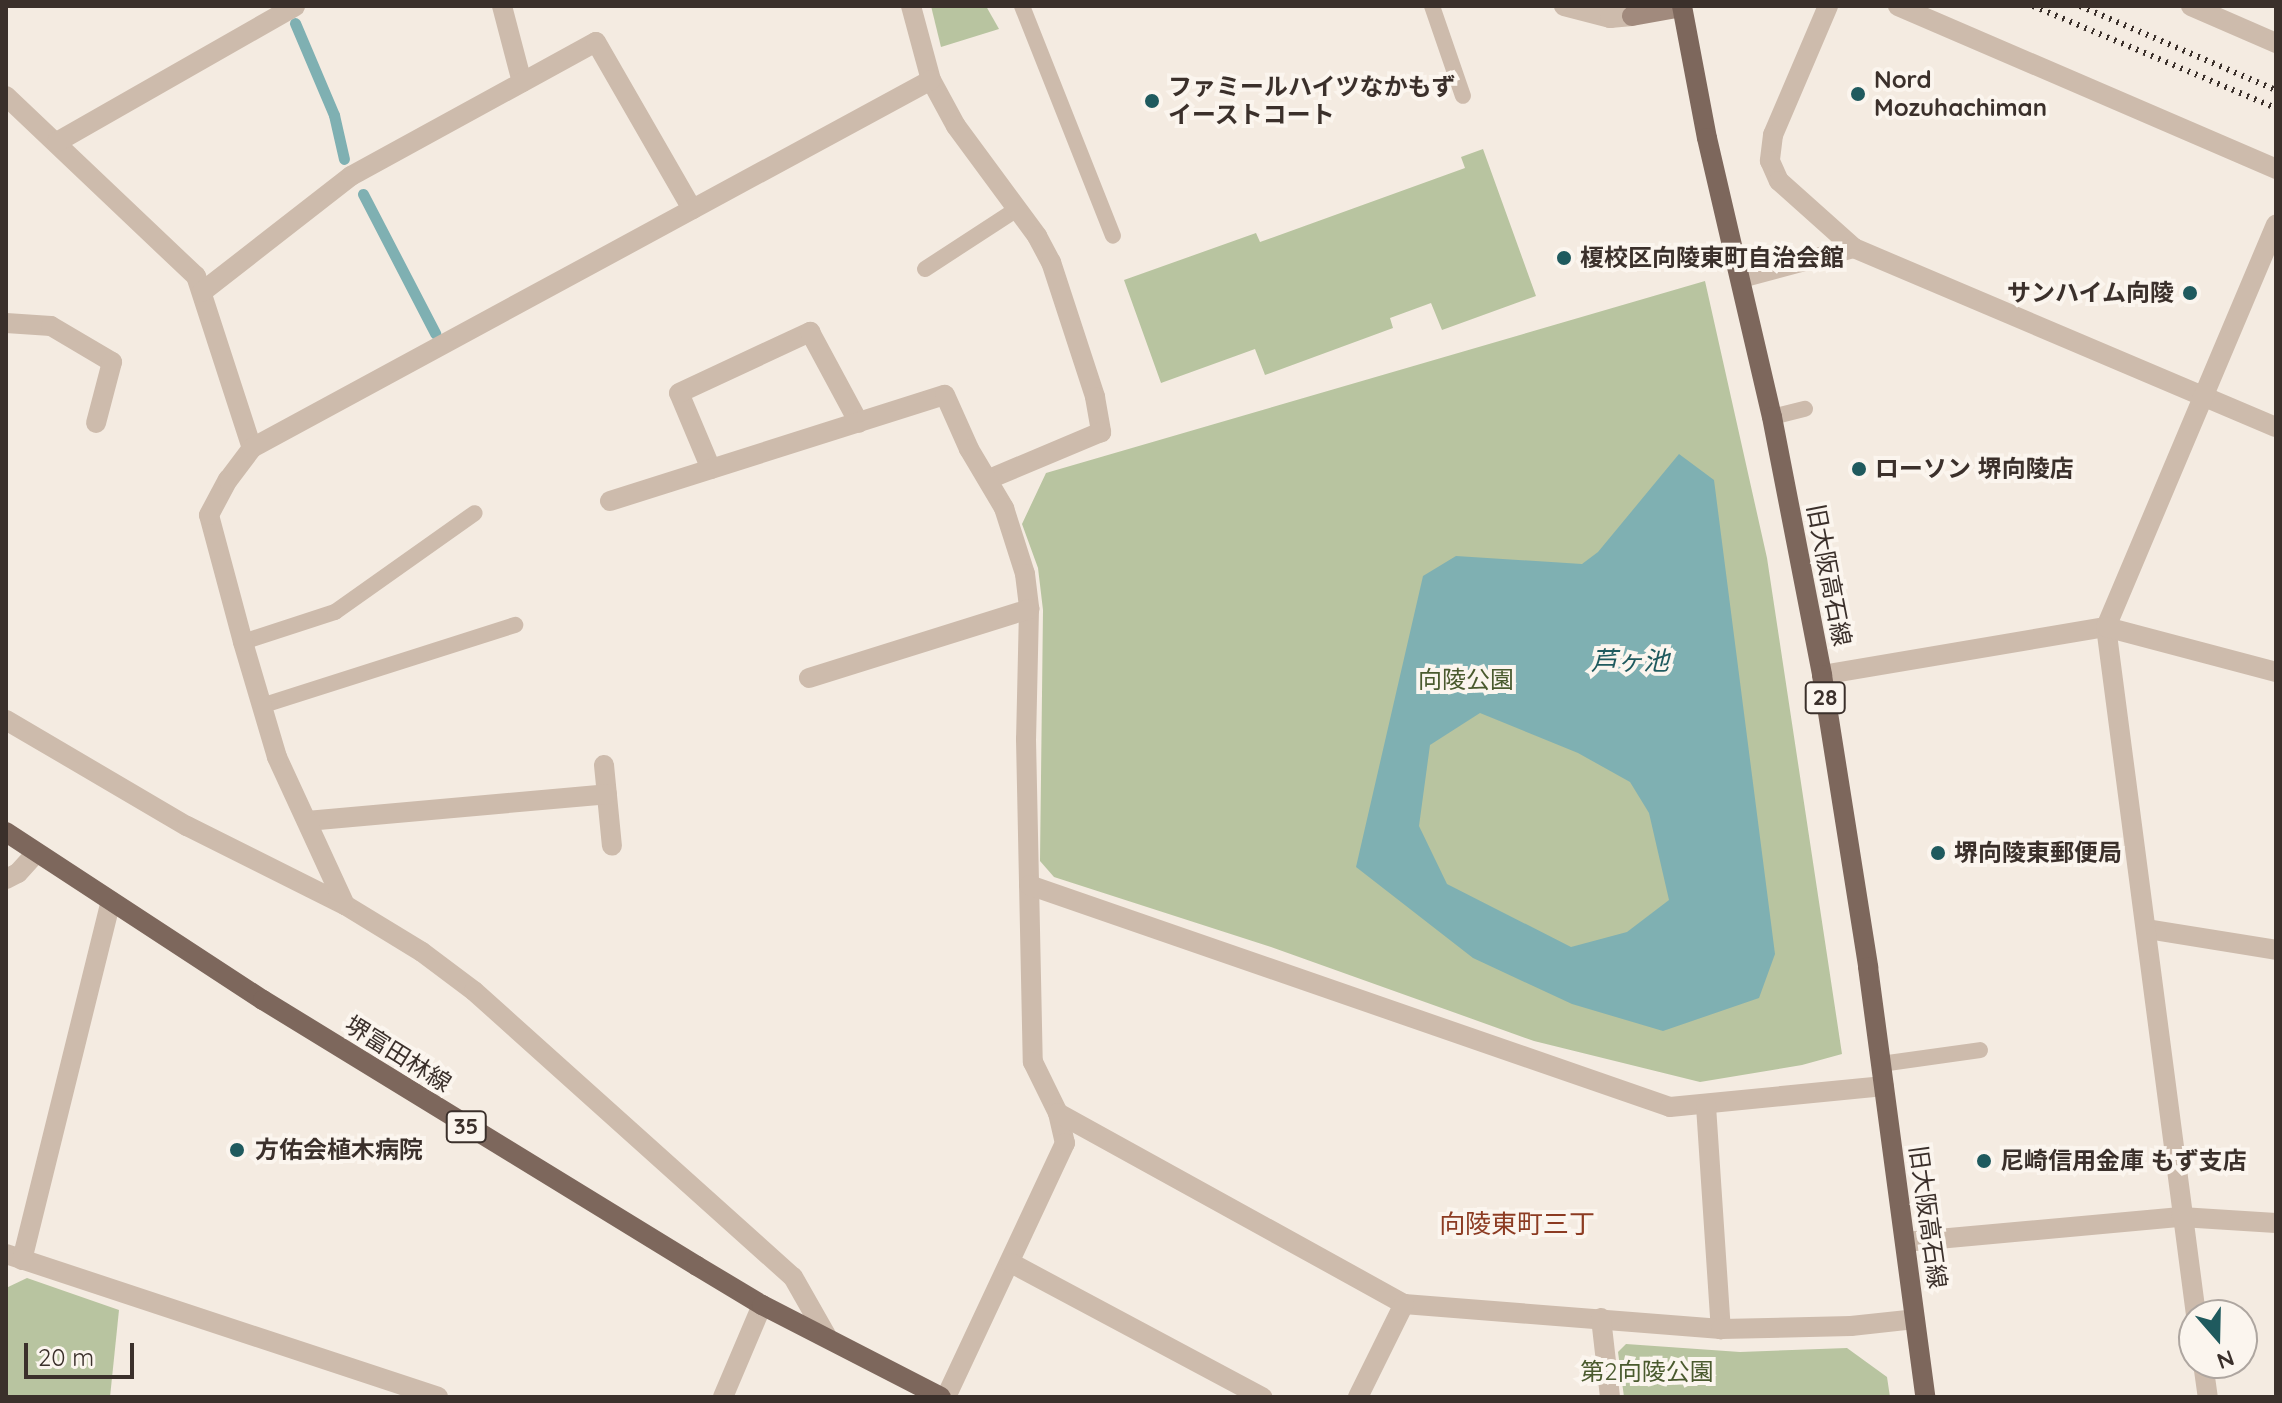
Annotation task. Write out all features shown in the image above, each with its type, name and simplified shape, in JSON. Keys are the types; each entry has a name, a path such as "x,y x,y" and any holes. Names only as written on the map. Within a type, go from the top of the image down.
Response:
{"main road":[{"name":"旧大阪高石線","path":"1682,6 1707,138 1772,417 1822,675 1881,1064 1925,1397"},
{"name":"堺富田林線","path":"6,832 435,1107 762,1305 943,1397"}],"street":[{"path":"57,142 295,6"},
{"path":"502,6 522,82"},
{"path":"911,6 931,80 956,126 1017,209 1051,262 1095,397 1101,432 989,479"},
{"path":"1564,6 1610,18 1623,11 1682,6"},
{"path":"1828,6 1773,135 1770,161 1779,181 1854,248 1952,298 2276,427"},
{"path":"1898,6 2276,169"},
{"path":"2191,6 2276,43"},
{"path":"202,292 351,176 596,42 692,209"},
{"path":"345,905 277,757 243,642 209,515 228,480 252,448 931,80"},
{"path":"6,96 196,276 252,448"},
{"path":"2194,1299 2106,627 2276,224"},
{"path":"1741,278 1854,248"},
{"path":"6,323 51,326 112,362 96,423"},
{"path":"711,469 679,393 810,332 859,423"},
{"path":"610,501 945,395 969,449 1004,508 1025,574 1029,609 1029,885 1033,1062 1058,1113 1065,1143 1011,1263 943,1397"},
{"path":"809,678 1029,609"},
{"path":"1822,675 2106,627 2276,672"},
{"path":"6,720 187,826 345,905 422,952 498,1012 793,1277 826,1335"},
{"path":"604,765 612,846"},
{"path":"307,821 607,794"},
{"path":"6,879 18,873 36,853"},
{"path":"1029,885 1670,1107 1706,1106 1884,1086"},
{"path":"111,901 14,1257 438,1397"},
{"path":"2147,929 2276,950"},
{"path":"1706,1106 1721,1329"},
{"path":"1058,1113 1404,1304 1721,1329 1851,1326 1915,1319"},
{"path":"1905,1242 2181,1217 2276,1223"},
{"path":"1011,1263 1262,1397"},
{"path":"1358,1397 1404,1304"},
{"path":"723,1397 762,1305"},
{"path":"1601,1318 1610,1397"}],"lane":[{"path":"1022,6 1113,236"},
{"path":"1432,6 1463,96"},
{"path":"925,269 1017,209"},
{"path":"1772,417 1805,409"},
{"path":"243,642 335,612 475,513"},
{"path":"261,706 515,625"},
{"path":"1881,1064 1980,1050"}],"green space":[{"path":"931,6 986,6 999,29 941,47"},
{"path":"1483,149 1536,296 1442,330 1431,303 1390,318 1393,328 1265,375 1255,349 1161,383 1124,280 1256,233 1260,242 1465,168 1461,157"},
{"name":"向陵公園","path":"1705,281 1767,558 1842,1054 1802,1065 1700,1082 1534,1041 1271,947 1054,877 1040,861 1043,610 1038,568 1022,524 1046,473"},
{"path":"27,1278 119,1310 110,1397 6,1397 6,1288"},
{"name":"第2向陵公園","path":"1626,1344 1740,1352 1847,1348 1887,1377 1890,1397 1624,1397 1618,1352"}],"water":[{"name":"芦ヶ池","path":"1679,454 1714,480 1775,954 1759,998 1663,1031 1572,1004 1473,958 1356,867 1423,576 1456,556 1582,564 1598,552","holes":["1480,713 1578,753 1630,782 1649,813 1669,900 1627,932 1571,947 1447,884 1419,826 1430,745"]}],"waterway":[{"path":"295,23 334,115 344,159"},
{"path":"363,194 435,333"}],"railway":[{"path":"2033,6 2276,108"},
{"path":"2080,6 2276,90"}],"place":[{"name":"Nord Mozuhachiman","path":"1858,94"},
{"name":"ファミールハイツなかもず イーストコート","path":"1152,101"},
{"name":"榎校区向陵東町自治会館","path":"1564,258"},
{"name":"サンハイム向陵","path":"2190,293"},
{"name":"ローソン 堺向陵店","path":"1859,469"},
{"name":"堺向陵東郵便局","path":"1938,853"},
{"name":"方佑会植木病院","path":"237,1150"},
{"name":"尼崎信用金庫 もず支店","path":"1984,1161"}],"district":[{"name":"向陵東町三丁","path":"1517,1224"}]}
